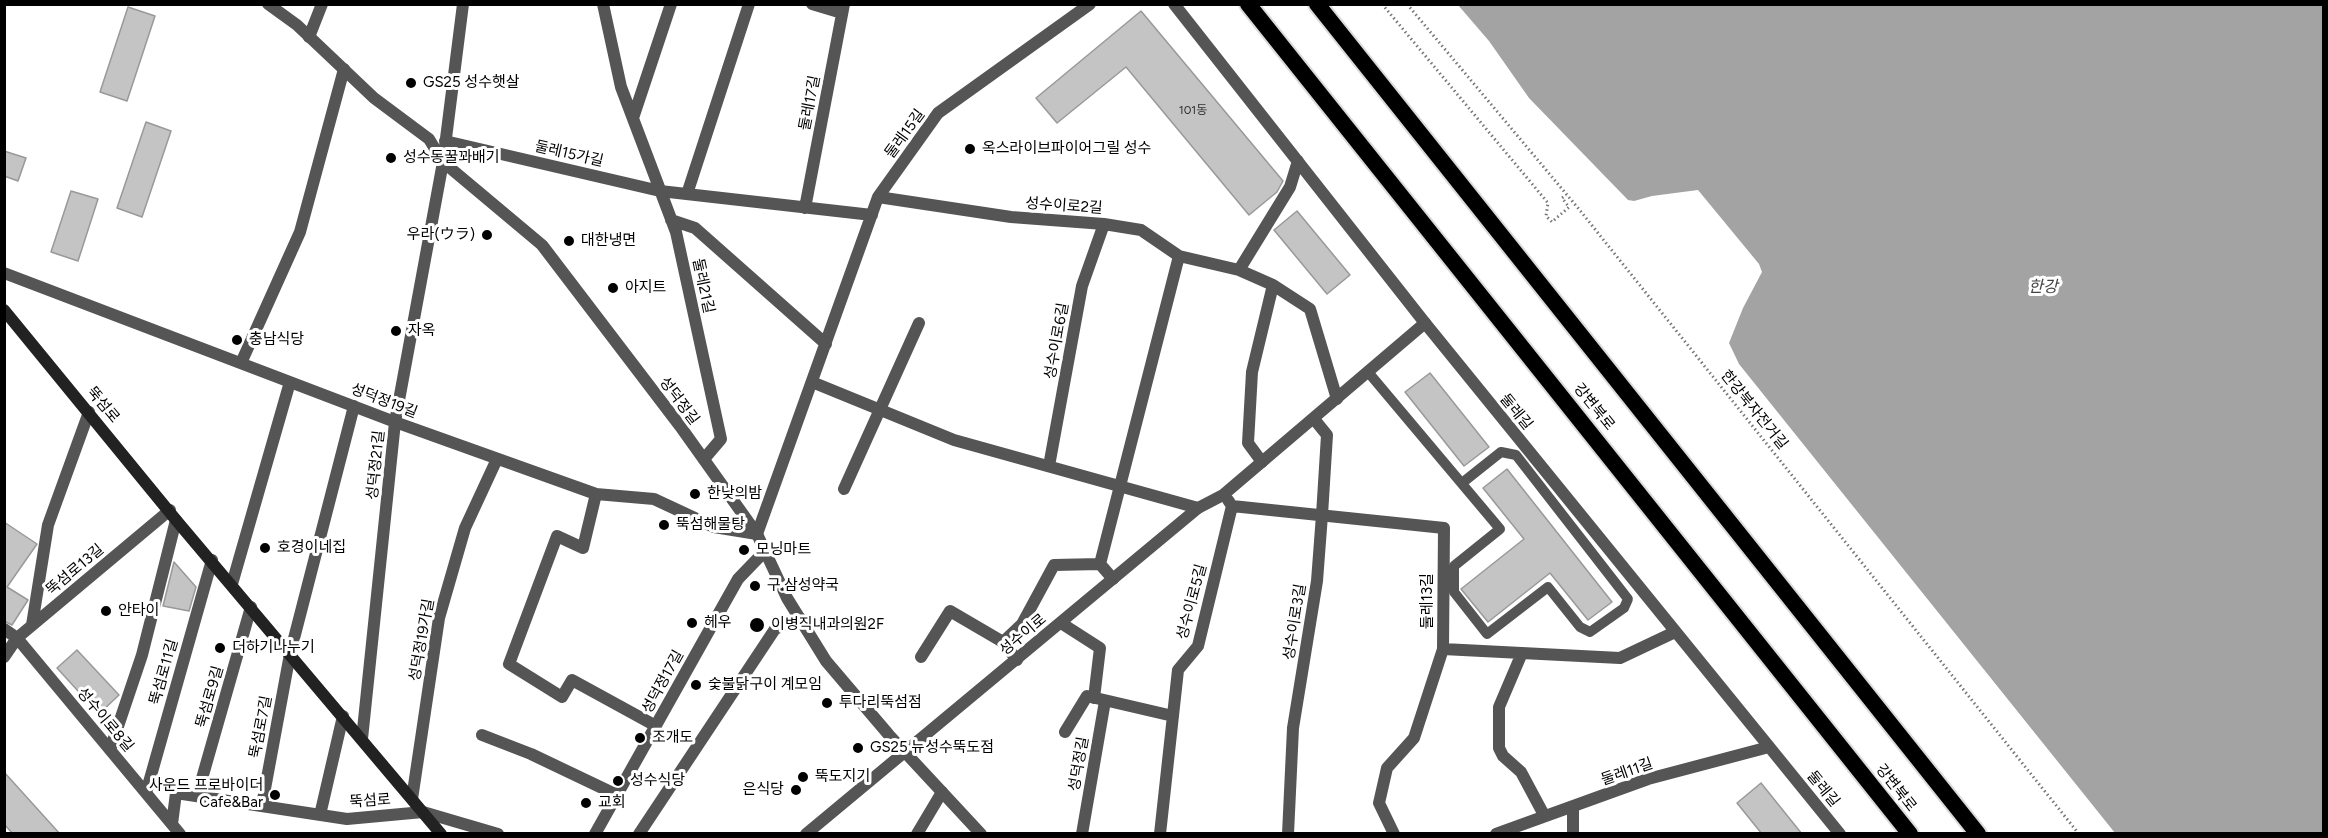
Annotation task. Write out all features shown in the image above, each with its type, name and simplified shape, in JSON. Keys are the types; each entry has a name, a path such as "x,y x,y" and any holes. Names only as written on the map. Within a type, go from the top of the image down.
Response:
{"highway":[{"name":"강변북로","path":"1248,4 1910,834"},
{"path":"1317,4 1978,834"}],"main road":[{"name":"뚝섬로","path":"4,310 441,834"}],"street":[{"name":"성덕정길","path":"268,4 309,37 374,98 429,139 443,162 542,245 758,534 800,618 826,660 906,753 981,834"},
{"path":"309,37 322,4"},
{"name":"성덕정21길","path":"362,739 395,422 443,162 463,4"},
{"name":"둘레21길","path":"603,4 621,87 671,220 721,439 704,459"},
{"path":"633,118 672,4"},
{"path":"687,194 749,4"},
{"path":"812,4 843,9"},
{"name":"둘레15길","path":"758,534 878,197 938,113 1090,4"},
{"name":"둘레길","path":"1174,4 1425,322 1840,834"},
{"name":"둘레17길","path":"805,208 843,9"},
{"path":"241,363 300,232 344,69"},
{"name":"둘레15가길","path":"446,141 660,191 872,215"},
{"path":"1239,270 1290,187 1298,161"},
{"name":"성수이로2길","path":"878,197 1011,218 1104,224 1141,230 1179,256 1239,270 1273,285 1310,309 1338,399"},
{"path":"671,220 695,228 826,344"},
{"name":"성수이로6길","path":"1049,466 1082,286 1104,224"},
{"path":"1100,564 1179,256"},
{"name":"성덕정19길","path":"4,273 395,422 596,494 654,499 714,527 758,534"},
{"path":"1262,462 1248,443 1252,372 1273,285"},
{"name":"성수이로","path":"806,834 1198,508 1223,495 1338,399 1425,322"},
{"path":"844,489 919,323"},
{"path":"232,584 290,382"},
{"path":"812,382 954,440 1120,484 1198,508"},
{"path":"290,654 354,406"},
{"path":"32,626 48,525 89,412"},
{"name":"성수이로3길","path":"1288,834 1293,728 1317,581 1322,515 1327,435 1314,419"},
{"name":"성덕정19가길","path":"412,799 438,618 465,528 497,459"},
{"path":"596,494 583,548 556,536 509,664 562,697 572,680 656,726"},
{"path":"1223,495 1232,506"},
{"name":"둘레13길","path":"1232,506 1444,528 1443,649 1620,658 1675,632"},
{"name":"성수이로5길","path":"1160,834 1178,670 1198,646 1232,506"},
{"path":"110,750 142,655 173,515"},
{"name":"뚝섬로13길","path":"4,657 17,638 173,515"},
{"name":"성덕정17길","path":"596,834 738,579 765,551"},
{"name":"뚝섬로11길","path":"146,793 212,560"},
{"path":"1100,564 1113,579"},
{"path":"1003,642 1022,624 1054,565 1100,564"},
{"name":"뚝섬로9길","path":"197,796 252,607"},
{"path":"921,657 950,611 1003,642 1017,660"},
{"path":"639,834 775,629 800,618"},
{"path":"1061,623 1100,648 1099,699"},
{"name":"성수이로8길","path":"4,629 17,638 176,829"},
{"path":"1394,834 1379,803 1387,768 1413,738 1443,649"},
{"path":"1522,653 1499,707 1499,748 1503,756 1521,772 1544,815"},
{"name":"뚝섬로7길","path":"262,805 290,654"},
{"path":"1065,732 1087,696 1173,716"},
{"name":"성덕정길","path":"1082,834 1099,699"},
{"path":"320,815 343,716"},
{"path":"482,735 531,754 617,795"},
{"name":"둘레11길","path":"1496,834 1648,779 1769,747"},
{"path":"917,834 942,792"},
{"name":"뚝섬로","path":"176,829 176,793 347,819 423,812"},
{"path":"1573,806 1573,834"},
{"path":"423,812 498,834"}],"lane":[{"path":"1368,372 1500,530 1454,566 1454,592 1487,634 1548,587 1580,627 1590,632 1624,608 1628,599 1516,455 1501,452 1462,483"}],"path":[{"path":"1382,4 1548,203 1546,216 1552,222 1569,207 1562,198 1567,195"},
{"name":"한강북자전거길","path":"1407,4 1567,195 2079,834"}],"water":[{"name":"한강","path":"1458,5 2323,5 2323,833 2115,833 1739,364 1729,343 1743,308 1762,272 1759,264 1698,190 1652,196 1634,201 1628,200 1529,98 1489,41"}],"building":[{"path":"128,7 155,16 127,101 100,92"},
{"path":"1141,11 1283,181 1277,192 1249,215 1126,67 1057,123 1036,98"},
{"path":"146,122 171,131 142,217 117,208"},
{"path":"4,151 26,158 18,181 4,176"},
{"path":"71,191 98,199 78,261 51,252"},
{"path":"1297,211 1350,275 1327,294 1274,230"},
{"path":"1430,373 1489,447 1464,466 1405,392"},
{"path":"1507,469 1612,602 1588,620 1550,573 1488,622 1461,589 1524,539 1483,488"},
{"path":"4,522 37,544 7,587 28,600 12,625 4,621"},
{"path":"174,562 196,587 189,611 163,606"},
{"path":"77,650 119,695 99,714 57,668"},
{"path":"4,772 60,834 13,834 4,824"},
{"path":"1761,783 1802,834 1762,834 1737,803"}],"place":[{"name":"GS25 성수햇살","path":"411,83"},
{"name":"옥스라이브파이어그릴 성수","path":"970,149"},
{"name":"성수동꿀꽈배기","path":"391,158"},
{"name":"우라(ウラ)","path":"487,235"},
{"name":"대한냉면","path":"569,241"},
{"name":"아지트","path":"613,288"},
{"name":"자옥","path":"396,331"},
{"name":"충남식당","path":"237,340"},
{"name":"한낮의밤","path":"695,494"},
{"name":"뚝섬해물탕","path":"664,525"},
{"name":"호경이네집","path":"265,548"},
{"name":"모닝마트","path":"744,550"},
{"name":"구.삼성약국","path":"755,586"},
{"name":"안타이","path":"106,611"},
{"name":"헤우","path":"692,623"},
{"name":"이병직내과의원2F","path":"757,625"},
{"name":"더하기나누기","path":"220,648"},
{"name":"숯불닭구이 계모임","path":"696,685"},
{"name":"투다리뚝섬점","path":"827,703"},
{"name":"조개도","path":"640,738"},
{"name":"GS25 뉴성수뚝도점","path":"858,748"},
{"name":"뚝도지기","path":"803,777"},
{"name":"성수식당","path":"618,781"},
{"name":"은식당","path":"796,790"},
{"name":"사운드 프로바이더 Cafe&Bar","path":"275,795"},
{"name":"교회","path":"586,803"}]}
